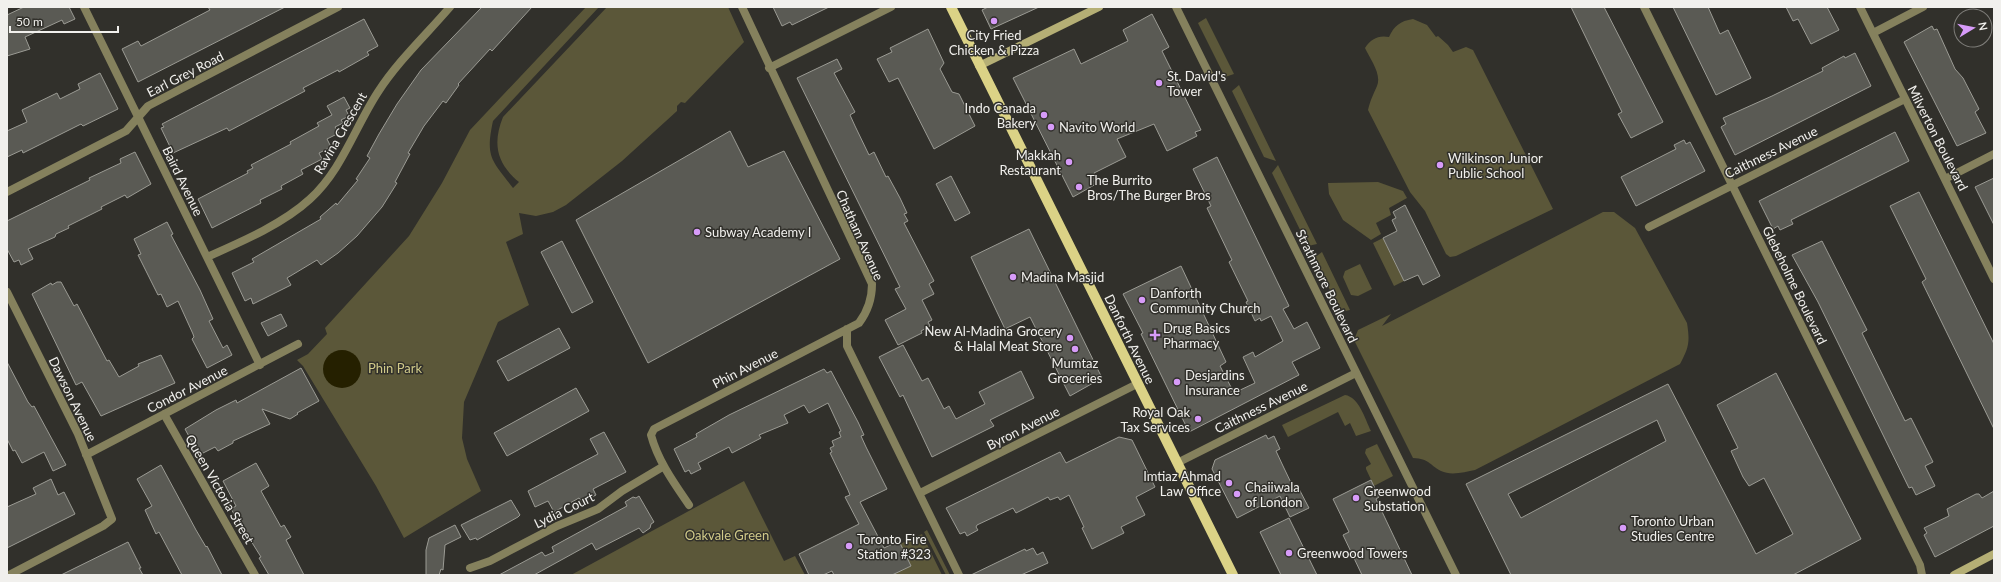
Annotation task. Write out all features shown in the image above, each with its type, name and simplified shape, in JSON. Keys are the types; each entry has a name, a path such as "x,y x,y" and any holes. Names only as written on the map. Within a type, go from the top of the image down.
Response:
{"main road":[{"name":"Danforth Avenue","path":"951,7 1176,463 1233,575"}],"street":[{"name":"Baird Avenue","path":"84,7 260,365"},
{"name":"Earl Grey Road","path":"7,192 126,131 148,106 338,7"},
{"name":"Ravina Crescent","path":"207,257 280,220 310,199 334,170 378,92 396,68 450,7"},
{"name":"Chatham Avenue","path":"742,7 769,68 872,284 872,296 866,313 859,323 847,329"},
{"path":"769,68 891,7"},
{"path":"979,66 1099,7"},
{"name":"Strathmore Boulevard","path":"1176,7 1456,575"},
{"name":"Glebeholme Boulevard","path":"1644,7 1917,558 1922,575"},
{"name":"Milverton Boulevard","path":"1860,7 1994,279"},
{"path":"1873,33 1923,7"},
{"name":"Caithness Avenue","path":"1649,227 1905,99"},
{"path":"1946,179 1994,154"},
{"name":"Dawson Avenue","path":"7,292 78,434 112,519 103,526 9,575"},
{"path":"847,329 847,346 959,575"},
{"name":"Phin Avenue","path":"664,466 651,435 654,429 847,329"},
{"name":"Condor Avenue","path":"86,455 298,344"},
{"name":"Caithness Avenue","path":"1176,463 1356,373"},
{"name":"Byron Avenue","path":"920,493 1137,384"},
{"name":"Queen Victoria Street","path":"164,414 255,575"},
{"path":"664,466 688,505"},
{"name":"Lydia Court","path":"470,568 490,561 557,526 598,509 622,491 664,466"},
{"path":"1954,575 1994,554"}],"green space":[{"name":"Phin Park","path":"586,7 599,7 493,121 490,143 492,158 513,188 519,182 501,161 497,145 503,117 607,7 728,7 744,42 685,103 681,102 677,106 677,111 622,161 566,205 553,212 536,216 519,213 523,234 506,242 529,305 498,322 464,402 462,438 467,459 481,491 404,538 376,486 303,366 297,360 308,354 327,334 325,328 409,236 442,183 470,130"},
{"path":"1206,18 1234,74 1225,77 1198,23"},
{"path":"1413,19 1427,25 1436,37 1438,36 1453,52 1466,47 1473,50 1553,209 1456,256 1450,257 1446,254 1425,211 1410,192 1368,110 1377,86 1378,77 1375,67 1365,48 1375,38 1389,37 1395,27 1404,21"},
{"path":"1239,85 1276,161 1264,157 1232,91"},
{"path":"1278,165 1317,244 1308,246 1272,173"},
{"path":"1378,182 1403,191 1407,198 1389,208 1391,215 1376,223 1381,234 1371,240 1343,220 1329,194 1328,183"},
{"path":"1603,212 1614,212 1635,228 1687,323 1688,344 1680,364 1475,470 1449,473 1441,471 1426,461 1413,458 1354,340 1358,330 1391,314 1382,326"},
{"path":"1383,238 1404,281 1394,286 1373,243"},
{"path":"1322,252 1350,310 1341,312 1314,258"},
{"path":"1360,264 1372,289 1358,296 1351,295 1343,277 1345,271"},
{"path":"1345,395 1350,397 1358,404 1371,431 1356,436 1350,423 1345,426 1338,412 1288,437 1282,425"},
{"path":"1377,444 1393,476 1374,486 1366,469 1366,467 1371,464 1365,453 1366,449"},
{"name":"Oakvale Green","path":"744,481 784,561 795,556 805,575 571,575"},
{"path":"927,530 950,575 946,575 924,532"},
{"path":"922,534 942,575 892,575 911,566 900,544"}],"shaded area":[{"path":"338,350 346,350 353,353 358,358 361,369 358,380 353,385 346,388 338,388 331,385 326,380 323,373 323,365 326,358 331,353"}],"building":[{"path":"24,7 69,7 75,19 64,24 62,20 25,37 30,49 7,56 7,15"},
{"path":"208,7 285,7 138,82 122,49 138,41 141,46 210,10"},
{"path":"482,7 532,7 492,51 490,49 458,84 459,85 446,103 443,101 424,126 408,153 410,154 395,182 397,183 382,207 357,236 338,253 321,265 317,260 287,278 291,285 253,304 251,298 245,301 232,273 254,262 252,259 321,219 320,217 336,203 337,205 358,180 356,179 370,158 367,156 379,134 397,104 421,70"},
{"path":"773,7 829,7 792,25 790,22 782,26"},
{"path":"988,7 1039,7 991,29 982,10"},
{"path":"1571,7 1604,7 1663,122 1631,138 1618,114 1622,112"},
{"path":"1673,7 1708,7 1720,34 1728,30 1751,78 1716,95"},
{"path":"1786,7 1827,7 1839,30 1811,44 1798,19 1793,21"},
{"path":"1152,14 1169,47 1162,51 1201,130 1195,132 1197,136 1167,151 1154,124 1117,139 1126,157 1094,173 1097,179 1094,181 1096,184 1073,197 1013,78 1074,49 1081,64 1128,41 1123,30"},
{"path":"364,19 378,46 367,52 369,55 339,72 338,70 303,88 305,91 229,131 227,128 173,153 161,128 164,127 162,124"},
{"path":"1932,26 1934,30 1937,29 1955,69 1963,78 1979,109 1975,112 1986,133 1957,146 1904,42"},
{"path":"928,29 944,63 940,69 952,92 959,94 975,126 934,149 898,78 889,82 877,59 892,52 890,48"},
{"path":"1855,53 1871,86 1735,155 1721,127 1726,124 1723,118 1823,71 1822,68 1844,56 1845,58"},
{"path":"837,59 842,69 834,73 855,112 850,115 869,155 874,152 886,177 888,176 900,198 907,213 904,214 908,221 904,223 934,281 929,284 934,294 922,300 932,320 928,322 930,326 921,331 922,333 898,345 885,320 906,309 895,289 900,287 797,78"},
{"path":"100,73 118,109 83,126 81,124 23,153 22,150 7,157 7,131 27,122 22,110 57,93 60,99 80,89 78,84"},
{"path":"344,97 350,108 346,110 349,116 341,120 343,123 335,127 339,133 327,139 331,147 319,153 322,159 301,170 303,174 281,186 282,189 260,200 261,203 212,228 198,199 248,173 247,171 253,168 251,165 291,144 290,142 319,126 317,123 332,115 327,106"},
{"path":"730,131 748,167 784,151 840,259 648,363 576,220"},
{"path":"1895,132 1909,161 1791,220 1793,224 1780,230 1778,226 1773,229 1759,201"},
{"path":"1684,140 1686,144 1690,142 1705,171 1636,206 1621,177 1676,149 1674,145"},
{"path":"135,152 151,184 127,198 125,195 101,207 102,209 68,226 69,228 56,234 55,237 28,249 33,259 21,265 19,260 14,262 7,249 7,221 90,180 89,178 121,163 120,159"},
{"path":"1217,157 1289,306 1283,309 1294,329 1307,322 1320,348 1292,362 1299,375 1189,432 1141,334 1143,333 1123,294 1181,266 1226,362 1220,366 1233,391 1235,390 1236,392 1255,383 1243,357 1253,352 1255,357 1283,341 1271,316 1261,321 1260,318 1255,321 1246,302 1248,301 1229,262 1232,260 1207,208 1211,206 1193,169"},
{"path":"951,176 970,213 955,221 936,184"},
{"path":"1994,178 1994,225 1975,187"},
{"path":"1919,192 1994,344 1994,429 1922,282 1926,279 1890,206"},
{"path":"1405,205 1440,276 1423,285 1418,275 1404,281 1383,238 1397,231 1392,220 1396,218 1393,212"},
{"path":"167,222 173,234 171,235 200,290 213,319 209,321 223,348 227,345 232,355 207,368 192,339 194,337 193,334 178,301 167,307 161,294 158,295 138,255 141,254 134,239"},
{"path":"1029,229 1102,378 1070,396 1030,317 1005,329 971,257"},
{"path":"562,241 593,302 572,313 541,252"},
{"path":"1822,241 1867,330 1862,333 1905,421 1911,418 1933,462 1925,466 1935,486 1916,495 1912,487 1909,488 1818,302 1792,255"},
{"path":"57,282 61,282 74,306 77,304 107,361 109,360 119,377 139,366 138,364 161,355 175,383 101,416 82,382 76,385 32,294 51,283 52,285"},
{"path":"281,314 287,326 268,336 261,323"},
{"path":"559,328 570,348 508,381 497,361"},
{"path":"903,345 922,381 928,378 944,409 949,406 956,419 985,404 979,392 1021,371 1034,398 990,420 994,426 932,457 903,395 900,397 879,357"},
{"path":"7,362 28,402 32,407 34,406 66,465 53,471 44,452 22,463 15,450 13,451 7,439"},
{"path":"301,368 319,401 297,413 298,414 290,419 262,409 270,424 233,441 233,443 218,451 215,447 199,455 185,429 216,410 236,400 237,403"},
{"path":"824,369 827,373 831,371 858,422 864,435 861,436 887,489 860,502 884,548 899,541 911,566 892,575 834,575 832,571 823,575 809,575 799,554 859,524 845,497 850,495 830,453 832,452 830,448 834,446 832,441 841,437 839,432 841,431 828,403 809,413 804,405 784,415 788,423 759,435 761,438 732,453 729,447 698,463 701,469 691,474 689,470 685,472 674,449 697,437 696,434 729,415"},
{"path":"1776,373 1861,539 1793,575 1511,575 1466,484 1668,384 1756,554 1793,534 1764,478 1749,486 1743,477 1731,451 1738,448 1717,405","holes":["1657,420 1666,441 1521,518 1508,494"]},
{"path":"576,388 589,411 507,456 494,433"},
{"path":"604,432 626,472 593,489 596,495 582,502 579,498 554,512 548,501 535,507 528,491 598,454 590,439"},
{"path":"1266,435 1268,439 1274,436 1280,449 1276,451 1294,489 1298,487 1309,508 1290,517 1280,496 1237,518 1212,469 1215,460"},
{"path":"1119,437 1132,440 1155,487 1136,497 1145,515 1121,527 1124,533 1092,549 1082,528 1084,527 1069,495 1060,500 1058,497 1050,500 1048,497 1016,513 1013,508 977,525 976,527 978,530 967,536 965,532 960,534 946,508 1060,452 1066,463"},
{"path":"256,463 269,486 261,491 281,527 284,525 291,537 286,540 304,575 269,575 259,558 261,557 231,509 236,506 223,481"},
{"path":"161,465 222,575 182,575 159,532 156,534 145,510 152,506 137,479"},
{"path":"51,479 58,495 64,492 75,514 7,548 7,507 36,494 33,488"},
{"path":"1371,480 1379,497 1376,499 1412,575 1362,575 1343,535 1349,532 1333,499"},
{"path":"1994,491 1994,526 1935,557 1924,535 1927,533 1924,528 1949,516 1947,509 1976,494 1979,494 1982,498"},
{"path":"639,496 654,522 651,524 650,528 643,533 639,528 596,550 592,543 534,575 499,575 542,552 545,556 554,552 552,547 627,506 625,502 633,497 636,498"},
{"path":"511,500 520,515 518,517 477,540 476,538 470,540 461,525"},
{"name":"Greenwood Towers","path":"1289,518 1317,575 1281,575 1260,532"},
{"path":"455,525 461,537 445,545 443,570 441,569 439,575 426,575 426,550 429,538"},
{"path":"128,542 143,575 61,575"},
{"path":"1033,548 1037,555 1043,552 1048,563 1021,575 971,575 1025,549 1026,551"}],"place":[{"name":"City Fried Chicken & Pizza","path":"994,21"},
{"name":"St. David's Tower","path":"1159,83"},
{"name":"Indo Canada Bakery","path":"1044,115"},
{"name":"Navito World","path":"1051,127"},
{"name":"Makkah Restaurant","path":"1069,162"},
{"name":"Wilkinson Junior Public School","path":"1440,165"},
{"name":"The Burrito Bros/The Burger Bros","path":"1079,187"},
{"name":"Subway Academy I","path":"697,232"},
{"name":"Madina Masjid","path":"1013,277"},
{"name":"Danforth Community Church","path":"1142,300"},
{"name":"Drug Basics Pharmacy","path":"1155,335"},
{"name":"New Al-Madina Grocery & Halal Meat Store","path":"1070,338"},
{"name":"Mumtaz Groceries","path":"1075,349"},
{"name":"Desjardins Insurance","path":"1177,382"},
{"name":"Royal Oak Tax Services","path":"1198,419"},
{"name":"Imtiaz Ahmad Law Office","path":"1229,483"},
{"name":"Chaiiwala of London","path":"1237,494"},
{"name":"Greenwood Substation","path":"1356,498"},
{"name":"Toronto Urban Studies Centre","path":"1623,528"},
{"name":"Toronto Fire Station #323","path":"849,546"},
{"name":"Greenwood Towers","path":"1289,553"}]}
